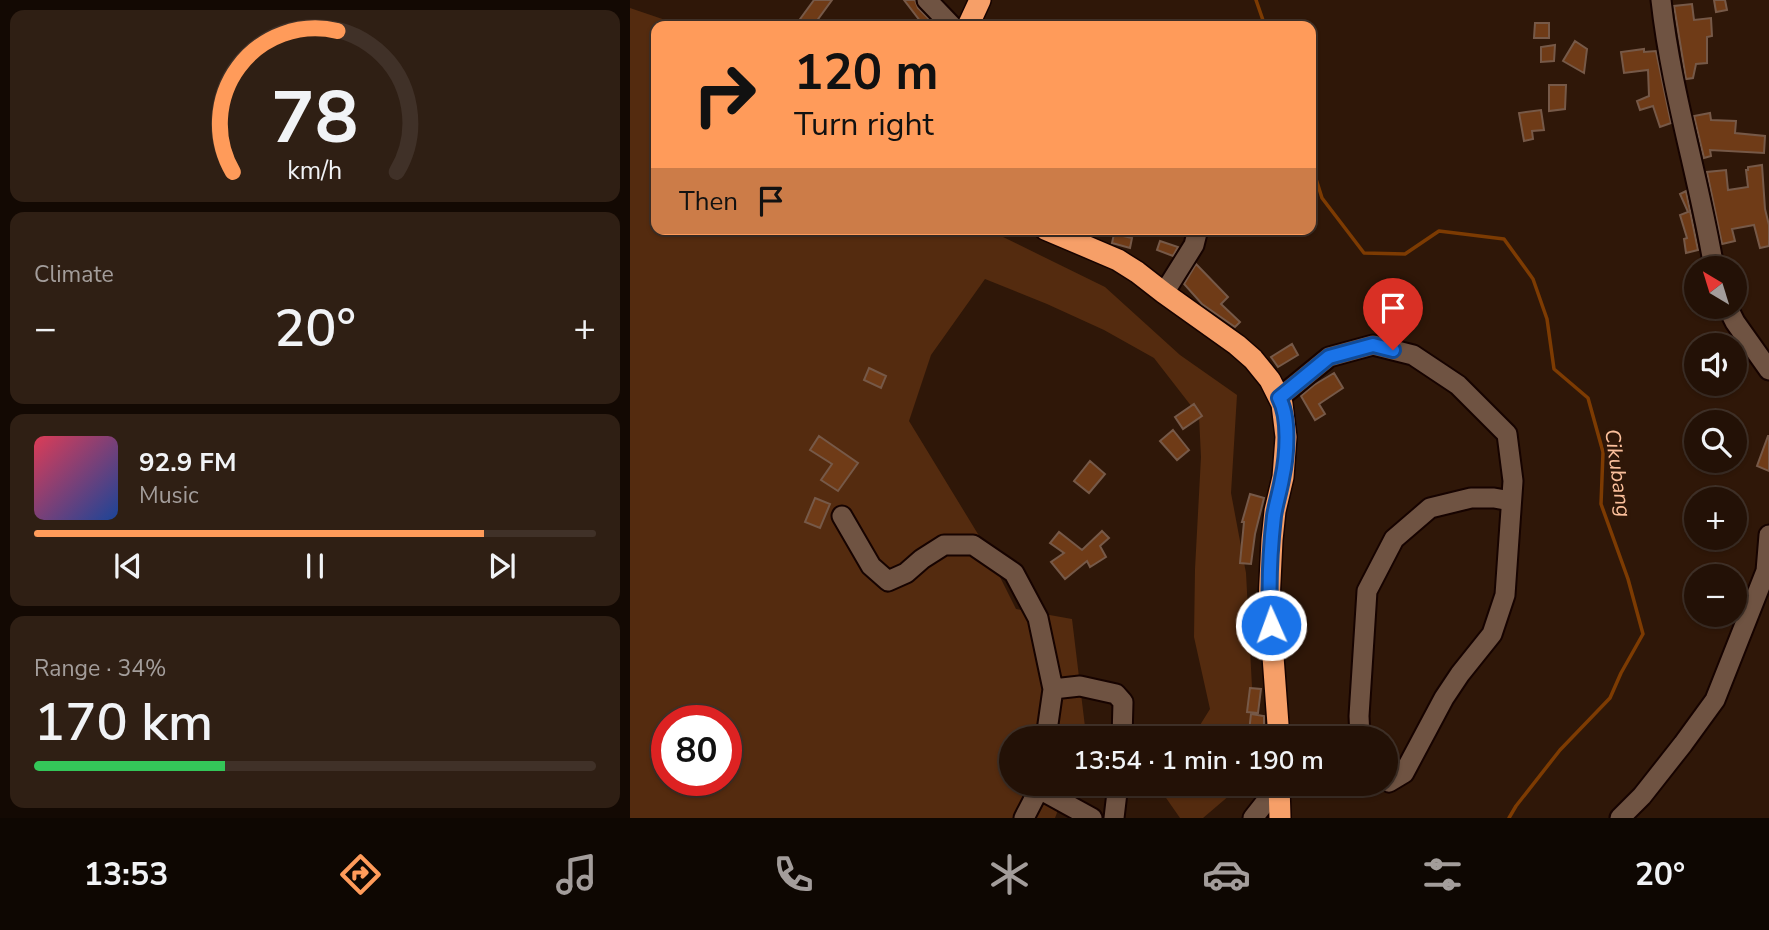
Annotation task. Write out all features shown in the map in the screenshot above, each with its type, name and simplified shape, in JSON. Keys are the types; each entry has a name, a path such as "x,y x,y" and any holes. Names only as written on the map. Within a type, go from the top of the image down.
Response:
{"highway":[{"path":"970,21 980,0"},
{"path":"1059,235 1118,260 1237,345 1270,380 1282,404 1286,437 1283,477 1272,540 1269,602 1278,726"},
{"path":"1279,796 1280,818"}],"street":[{"path":"927,0 947,21"},
{"path":"1661,0 1666,45 1712,256"},
{"path":"1164,293 1194,245 1196,235"},
{"path":"1734,319 1769,370"},
{"path":"1279,398 1329,357 1373,345 1413,355 1458,385 1507,434 1513,481 1505,595 1492,634 1444,698 1404,773 1398,777"},
{"path":"1359,726 1367,591 1394,539 1430,508 1471,498 1511,501"},
{"path":"842,516 871,566 888,581 906,573 944,545 973,545 1014,573 1038,618 1053,689 1048,726"},
{"path":"1620,818 1642,796 1714,700 1766,571 1769,535"},
{"path":"1053,689 1080,686 1116,694 1123,702 1122,726"},
{"path":"1024,818 1034,796"},
{"path":"1056,796 1092,818"},
{"path":"1114,818 1117,796"},
{"path":"1253,818 1270,796"}],"shaded area":[{"path":"630,8 668,21 651,21 651,235 999,235 1105,287 1180,355 1237,395 1231,493 1246,573 1253,706 1249,726 1199,726 1210,709 1194,637 1201,457 1199,416 1154,358 1104,330 985,279 931,355 909,421 981,539 1016,609 1072,619 1085,726 999,726 999,796 1063,796 1055,818 630,818"},
{"path":"1165,796 1229,796 1203,818 1180,818"}],"building":[{"path":"814,0 832,0 817,21 799,21"},
{"path":"904,0 915,0 918,8 931,21 920,21"},
{"path":"1714,0 1725,0 1727,10 1716,12"},
{"path":"1692,4 1694,20 1711,18 1712,36 1707,37 1707,63 1696,64 1693,78 1686,79 1674,6"},
{"path":"1535,23 1549,23 1549,38 1534,38"},
{"path":"1575,41 1587,49 1584,73 1563,61"},
{"path":"1555,45 1554,61 1541,62 1541,47"},
{"path":"1644,49 1644,52 1656,51 1671,123 1660,127 1653,106 1640,110 1637,101 1649,96 1648,70 1624,73 1621,52"},
{"path":"1549,85 1566,85 1565,109 1549,111"},
{"path":"1541,110 1544,130 1532,131 1533,139 1524,141 1519,113"},
{"path":"1710,113 1711,120 1736,121 1735,133 1765,136 1764,153 1710,150 1711,156 1704,158 1694,116"},
{"path":"1762,165 1769,246 1760,248 1754,225 1732,229 1735,241 1722,244 1707,172 1726,170 1728,190 1748,187 1746,170 1748,167"},
{"path":"1686,191 1698,250 1686,253 1684,239 1687,238 1680,215 1688,212 1680,194"},
{"path":"1114,235 1132,238 1130,248 1112,243"},
{"path":"1160,241 1178,247 1173,256 1157,250"},
{"path":"1196,264 1228,297 1221,304 1240,322 1235,327 1202,304 1184,284"},
{"path":"1292,344 1298,355 1278,367 1271,357"},
{"path":"869,368 886,376 881,388 864,380"},
{"path":"1334,373 1343,388 1319,404 1325,414 1315,420 1301,396"},
{"path":"1194,404 1202,416 1183,429 1175,417"},
{"path":"1173,430 1189,450 1177,460 1160,441"},
{"path":"819,436 858,463 838,491 821,480 832,464 810,450"},
{"path":"1769,436 1769,471 1757,466"},
{"path":"1090,461 1105,474 1089,493 1074,481"},
{"path":"1250,494 1264,498 1251,564 1240,563 1242,522"},
{"path":"815,498 830,504 820,528 805,522"},
{"path":"1102,531 1109,538 1100,546 1106,557 1090,567 1087,561 1065,579 1051,562 1064,553 1050,543 1059,532 1082,550"},
{"path":"1245,610 1256,611 1256,633 1243,632"},
{"path":"1250,688 1261,689 1258,713 1247,712"},
{"path":"1251,714 1264,716 1264,726 1250,726"}],"waterway":[{"name":"Cikubang","path":"1256,0 1263,21"},
{"name":"Cikubang","path":"1316,179 1322,198 1364,253 1405,254 1439,231 1504,239 1533,279 1547,319 1554,369 1588,398 1603,452 1601,504 1628,579 1643,634 1610,698 1560,750 1509,818"}],"route":[{"path":"1271,625 1269,602 1272,540 1283,477 1286,437 1279,398 1329,357 1373,345 1393,350"}]}
